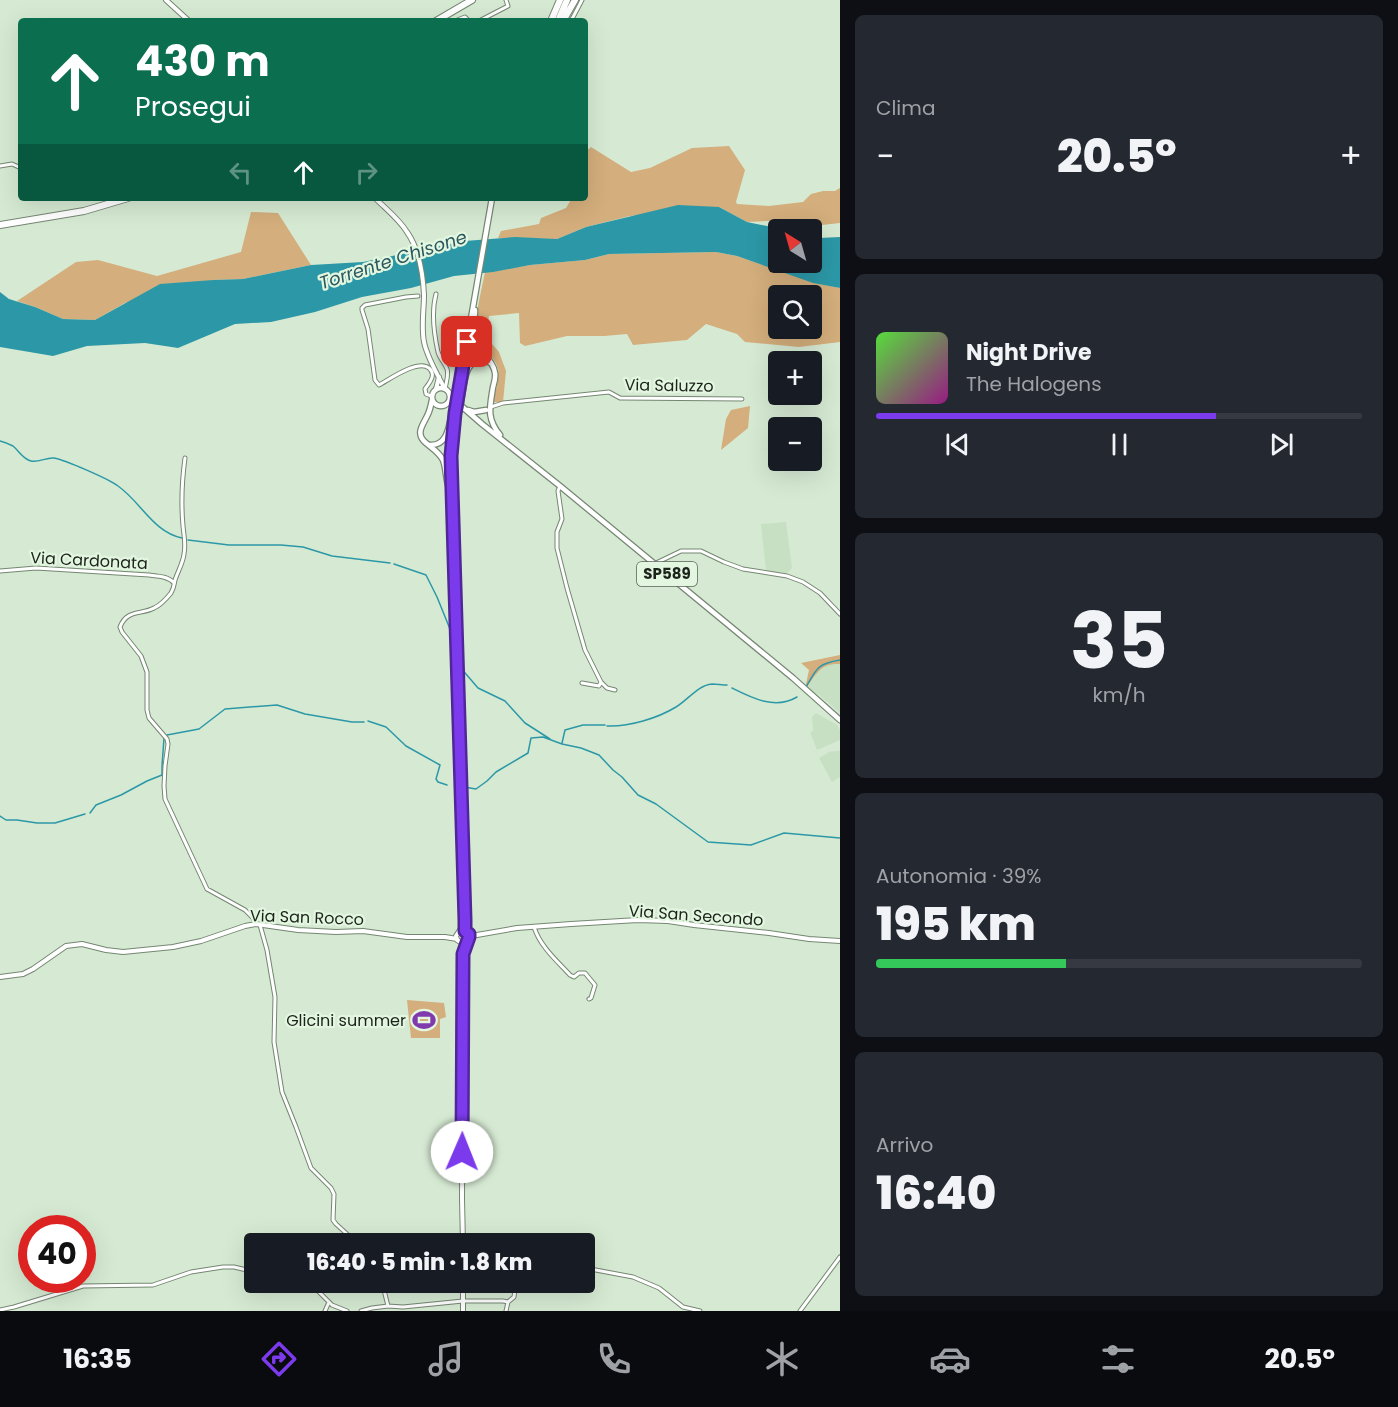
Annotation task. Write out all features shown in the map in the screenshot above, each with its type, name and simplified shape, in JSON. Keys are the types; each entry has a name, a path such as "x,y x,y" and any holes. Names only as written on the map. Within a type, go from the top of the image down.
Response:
{"highway":[{"path":"552,18 560,0"},
{"path":"559,18 567,0"},
{"path":"565,18 575,0"},
{"path":"441,18 472,1"},
{"path":"446,18 472,1"},
{"path":"0,223 83,208 108,201"},
{"path":"0,223 84,211 118,201"}],"main road":[{"path":"451,492 451,442 456,400 492,201"},
{"path":"475,297 474,338 478,348 492,364 496,375 482,424"},
{"path":"428,414 456,400 468,367 480,360 492,364"},
{"path":"445,389 436,389 428,414 420,428 423,441 439,454 443,462 448,488 451,492"},
{"name":"SP589","path":"445,389 482,424 784,671 840,722"},
{"path":"432,398 435,405 440,406"},
{"path":"446,404 450,399 456,400"},
{"path":"467,410 474,412 488,409"},
{"path":"482,424 490,417 488,409"},
{"path":"427,444 439,444 444,440 456,411"},
{"name":"SP589","path":"490,417 500,436 515,450"}],"street":[{"path":"166,0 186,18"},
{"path":"485,18 508,6 506,0"},
{"path":"573,18 582,0"},
{"path":"0,166 12,164 18,167"},
{"path":"378,201 405,228 413,244 419,262 424,293 424,340 445,389"},
{"path":"436,294 433,313 439,354 448,375 445,389"},
{"path":"418,296 365,305 362,308 368,329 375,380 379,385 410,368 422,365 431,370 433,375 425,389 426,394 432,398"},
{"path":"436,389 439,377"},
{"name":"Via Saluzzo","path":"488,409 503,403 609,392 620,398 742,399"},
{"path":"185,458 182,481 185,546 174,588 155,608 128,616 120,627 141,656 147,672 149,718 167,739 168,744 165,799 197,869 207,889 244,910 258,925 267,950 275,997 274,1042 282,1092 310,1168 327,1183 334,1194 333,1220 346,1233"},
{"path":"560,486 558,491 562,519 557,532 557,549 567,588 585,650 601,682 607,688 615,690"},
{"path":"451,492 465,920 463,1233"},
{"path":"654,564 681,551 701,551 743,569 787,576 803,582 820,593 840,614"},
{"name":"Via Cardonata","path":"0,571 36,568 149,575 172,580 174,583"},
{"path":"582,683 599,686 601,682"},
{"name":"Via San Secondo","path":"464,935 517,928 638,920 668,921 840,941"},
{"name":"Via San Rocco","path":"0,977 23,974 66,946 82,944 106,951 123,952 173,947 201,941 245,926 258,925 330,932 363,931 407,937 464,935 463,943 445,937"},
{"path":"534,927 537,937 570,975 574,977 579,973 585,973 591,978 595,985 591,998 588,999"},
{"path":"463,954 458,940 464,935"},
{"path":"800,1311 840,1257"},
{"path":"0,1310 83,1286 153,1285 191,1272 223,1267 244,1270"},
{"path":"595,1270 633,1277 658,1288 683,1307 700,1311"},
{"path":"321,1293 330,1302 346,1311"},
{"path":"385,1293 388,1305"},
{"path":"463,1293 463,1311"},
{"path":"506,1311 508,1302 514,1297 515,1293"},
{"path":"361,1311 388,1305 409,1306 463,1301 508,1302"},
{"path":"325,1311 330,1302"}],"shaded area":[{"path":"729,146 745,170 737,204 769,206 803,202 811,194 835,191 840,188 840,223 822,225 822,219 768,219 768,221 747,222 719,207 630,216 586,227 557,239 498,238 501,231 539,224 541,218 566,208 570,201 588,201 588,150 591,147 631,172 650,168 692,148"},
{"path":"251,212 278,213 311,265 243,279 213,280 125,303 95,320 63,319 17,301 76,262 98,260 157,276 241,252"},
{"path":"716,252 737,256 768,267 768,273 786,273 815,283 840,288 840,342 799,347 745,342 737,334 706,324 687,340 633,345 627,334 567,336 525,346 520,343 519,313 489,316 486,337 499,352 506,371 503,402 493,402 498,369 494,359 480,344 476,334 477,312 485,272 585,260 609,254"},
{"path":"750,406 748,428 721,450 726,419 731,410"},
{"path":"786,522 792,568 787,573 766,571 761,524"},
{"path":"840,655 840,664 824,667 807,687 809,670 801,663"},
{"path":"831,664 840,664 840,713 807,687 820,669"},
{"path":"816,713 837,725 840,730 840,740 817,750 810,732 813,731 812,717"},
{"path":"840,751 840,777 832,782 819,758 829,752"},
{"name":"Glicini summer","path":"407,1000 444,1003 446,1017 440,1019 440,1038 411,1038"}],"water":[{"name":"Torrente Chisone","path":"678,205 719,207 747,222 768,226 768,267 737,256 716,252 609,254 585,260 454,276 411,288 362,297 315,312 271,322 235,324 178,348 145,343 87,346 53,356 0,347 0,292 9,299 63,319 95,320 160,284 243,279 311,265 363,262 465,241 515,237 557,239 586,227"},
{"path":"840,237 840,288 813,283 785,273 822,273 822,238"}],"waterway":[{"path":"0,441 13,446 28,460 60,459 113,483 163,530 182,538"},
{"path":"188,540 229,545 303,547 332,556 390,563"},
{"path":"394,564 426,575 450,629"},
{"path":"806,687 822,665 840,660"},
{"path":"460,667 478,688 505,701 525,723 550,739"},
{"path":"607,726 625,725 652,718 676,707 702,687 712,684 727,685"},
{"path":"732,688 756,699 772,703 789,701 797,697"},
{"path":"167,735 199,729 225,709 277,705 305,714 364,722"},
{"path":"368,721 386,727 406,746 440,765 436,779 447,785"},
{"path":"562,743 565,730 583,725 605,725"},
{"path":"464,787 476,789 496,772 528,753 531,738 543,737 599,755 638,795 656,804 708,842 751,845 784,833 840,838"},
{"path":"90,813 96,805 162,775 164,738"},
{"path":"0,816 6,820 55,823 85,814"}],"place":[{"name":"Glicini summer","path":"424,1020"}],"route":[{"path":"462,1152 463,954 469,934 465,931 451,442 467,342"}]}
